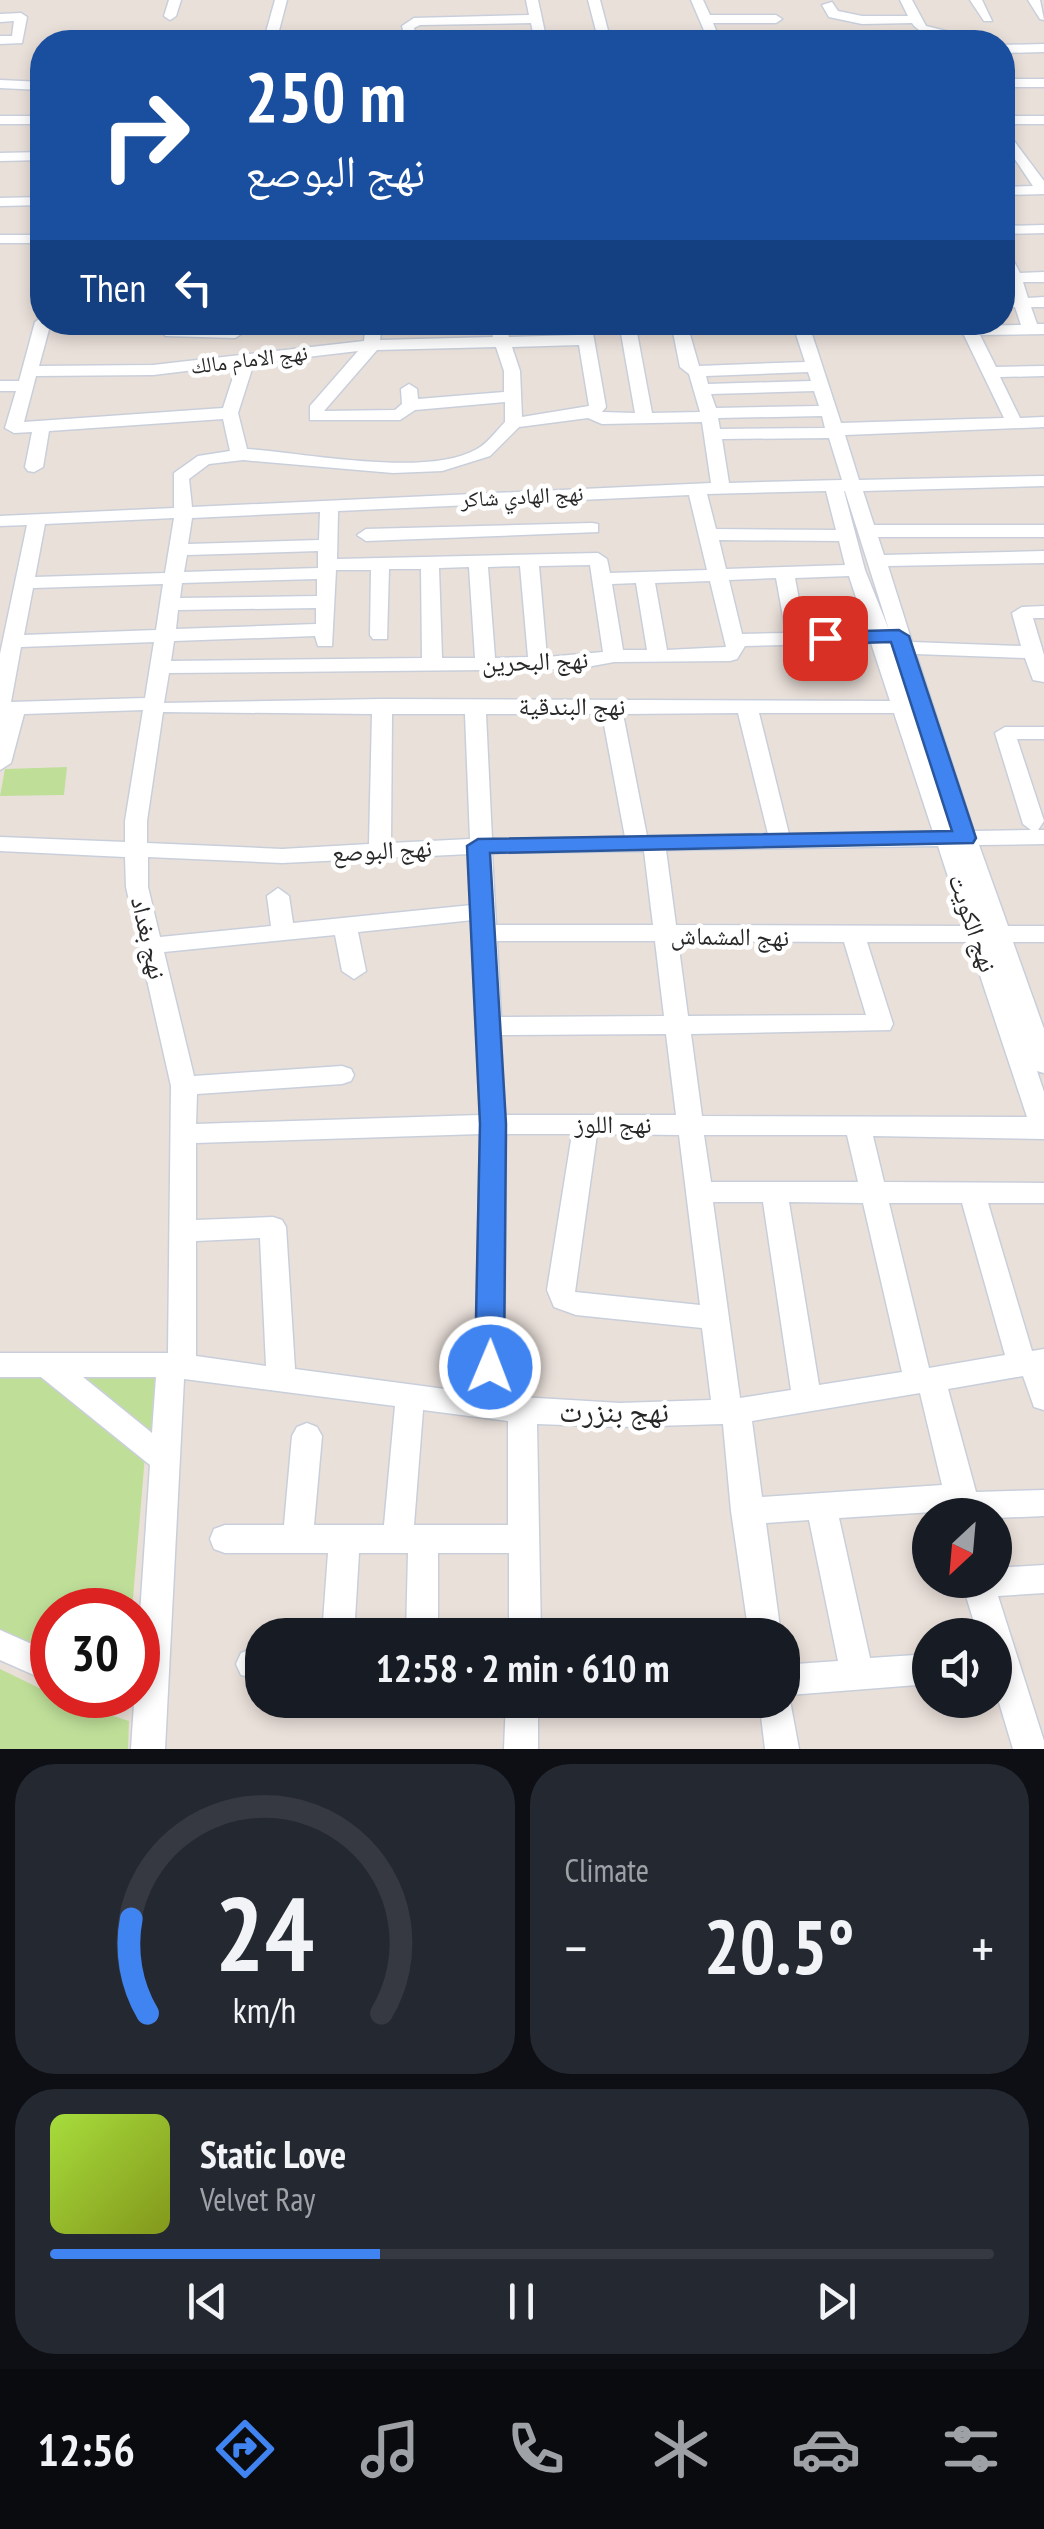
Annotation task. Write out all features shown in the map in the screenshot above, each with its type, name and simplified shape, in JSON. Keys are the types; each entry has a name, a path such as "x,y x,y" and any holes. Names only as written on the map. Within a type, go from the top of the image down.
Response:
{"street":[{"path":"170,16 175,0"},
{"path":"274,30 282,0"},
{"path":"532,0 539,30"},
{"path":"594,0 602,30"},
{"path":"696,0 710,30"},
{"path":"906,0 927,30"},
{"path":"976,0 988,18"},
{"path":"828,5 833,14 852,19 916,19"},
{"path":"0,18 22,17 18,40 0,40"},
{"path":"409,30 408,26 418,21 537,19"},
{"path":"706,19 776,19"},
{"path":"1015,49 1044,48"},
{"path":"0,53 30,52"},
{"path":"1015,83 1044,83"},
{"path":"0,84 30,85"},
{"path":"0,120 30,120"},
{"path":"1015,120 1044,120"},
{"path":"1015,156 1044,154"},
{"path":"0,157 30,156"},
{"path":"1015,161 1044,190"},
{"path":"1015,191 1044,190"},
{"path":"0,202 30,201"},
{"path":"1015,230 1044,229"},
{"path":"0,240 30,239"},
{"path":"1015,278 1044,277"},
{"path":"1015,303 1044,302"},
{"path":"1015,308 1037,329"},
{"path":"40,335 14,428 230,413"},
{"path":"152,370 170,335"},
{"path":"373,335 372,345 316,410 316,416 400,415 410,397 510,396"},
{"path":"231,361 244,369 230,413 240,456 430,467 474,459 504,440 514,423 512,371 499,335"},
{"name":"نهج الامام مالك","path":"0,386 29,378 152,370 372,345 501,342 554,335"},
{"path":"586,335 599,403 591,413"},
{"path":"629,335 644,418"},
{"path":"681,335 688,366 696,371 817,367"},
{"name":"نهج الكويت","path":"805,335 834,424 844,486 867,566 895,640 988,935 1043,1128"},
{"path":"972,335 1014,422"},
{"path":"696,371 710,422 721,488"},
{"path":"990,372 1044,371"},
{"path":"701,389 821,386"},
{"path":"514,423 591,413 602,419 710,422 1044,422"},
{"path":"34,467 41,426"},
{"name":"نهج بغداد","path":"154,1588 185,1231 184,1086 136,887 138,793 162,706 158,667 184,512 182,473 203,461 240,456"},
{"path":"366,534 373,503 389,466"},
{"name":"نهج الهادي شاكر","path":"0,521 586,493 1044,481"},
{"path":"697,489 735,640"},
{"path":"586,493 614,656"},
{"path":"324,666 329,505"},
{"path":"0,763 12,641 36,519"},
{"path":"24,582 173,577 327,555 366,534 592,528"},
{"path":"710,534 1044,530"},
{"path":"178,550 327,555 380,564 529,560 644,577 1044,557"},
{"path":"529,560 538,663"},
{"path":"478,562 485,664"},
{"path":"430,563 432,664"},
{"path":"380,564 380,635"},
{"path":"784,572 797,638"},
{"path":"644,577 658,656"},
{"path":"168,604 326,602"},
{"path":"1044,612 1022,613 1040,676 1044,676"},
{"path":"12,641 325,630"},
{"name":"نهج البحرين","path":"158,667 584,662 614,656 730,655 736,648 735,640 797,638 895,640 1033,652"},
{"name":"نهج الكويت","path":"895,640 905,707 953,832"},
{"path":"380,849 382,705"},
{"path":"475,706 478,846 493,1124 489,1406"},
{"path":"611,706 666,935 716,1318 762,1618"},
{"name":"نهج البندقية","path":"5,707 905,707"},
{"path":"747,707 780,840"},
{"path":"1044,733 1005,733 1039,830 1044,860"},
{"name":"نهج البوصع","path":"0,844 282,856 380,849 898,838 1039,830"},
{"path":"278,896 283,932"},
{"name":"نهج المشماش","path":"150,946 345,926 482,923 666,935 1044,934"},
{"path":"345,926 354,971"},
{"name":"نهج الكويت","path":"988,935 1044,1064"},
{"path":"489,1026 881,1024 854,937"},
{"path":"184,1086 342,1075"},
{"name":"نهج اللوز","path":"182,1134 493,1124 1043,1128"},
{"path":"586,1124 561,1290 564,1299 576,1304 716,1318"},
{"path":"858,1126 924,1380 961,1498"},
{"path":"774,1191 807,1401"},
{"path":"700,1192 1044,1192"},
{"path":"972,1193 1044,1398"},
{"path":"185,1231 273,1227 282,1380"},
{"name":"نهج بنزرت","path":"0,1365 176,1365 522,1411 620,1415 732,1411 1033,1363"},
{"path":"46,1364 165,1460"},
{"path":"410,1396 410,1539 420,1618"},
{"path":"522,1411 520,1539 524,1618"},
{"path":"298,1539 307,1436"},
{"path":"1012,1504 1044,1503"},
{"path":"821,1506 857,1674"},
{"path":"746,1511 912,1506"},
{"path":"226,1539 520,1539"},
{"path":"339,1618 344,1539"},
{"path":"1012,1580 1044,1580"},
{"path":"0,1645 30,1658"},
{"path":"800,1679 912,1670"},
{"path":"1012,1698 1030,1749"},
{"name":"نهج بغداد","path":"146,1718 148,1749"},
{"path":"521,1749 527,1718"},
{"path":"778,1718 782,1749"}],"green space":[{"path":"67,767 64,795 0,796 5,769"},
{"path":"40,1372 145,1456 134,1588 30,1588 30,1648 0,1634 0,1373"},
{"path":"81,1375 156,1377 154,1434"},
{"path":"0,1669 30,1684 30,1718 129,1721 128,1749 0,1749"}],"route":[{"path":"490,1367 493,1124 478,846 965,838 899,636 825,638"}]}
